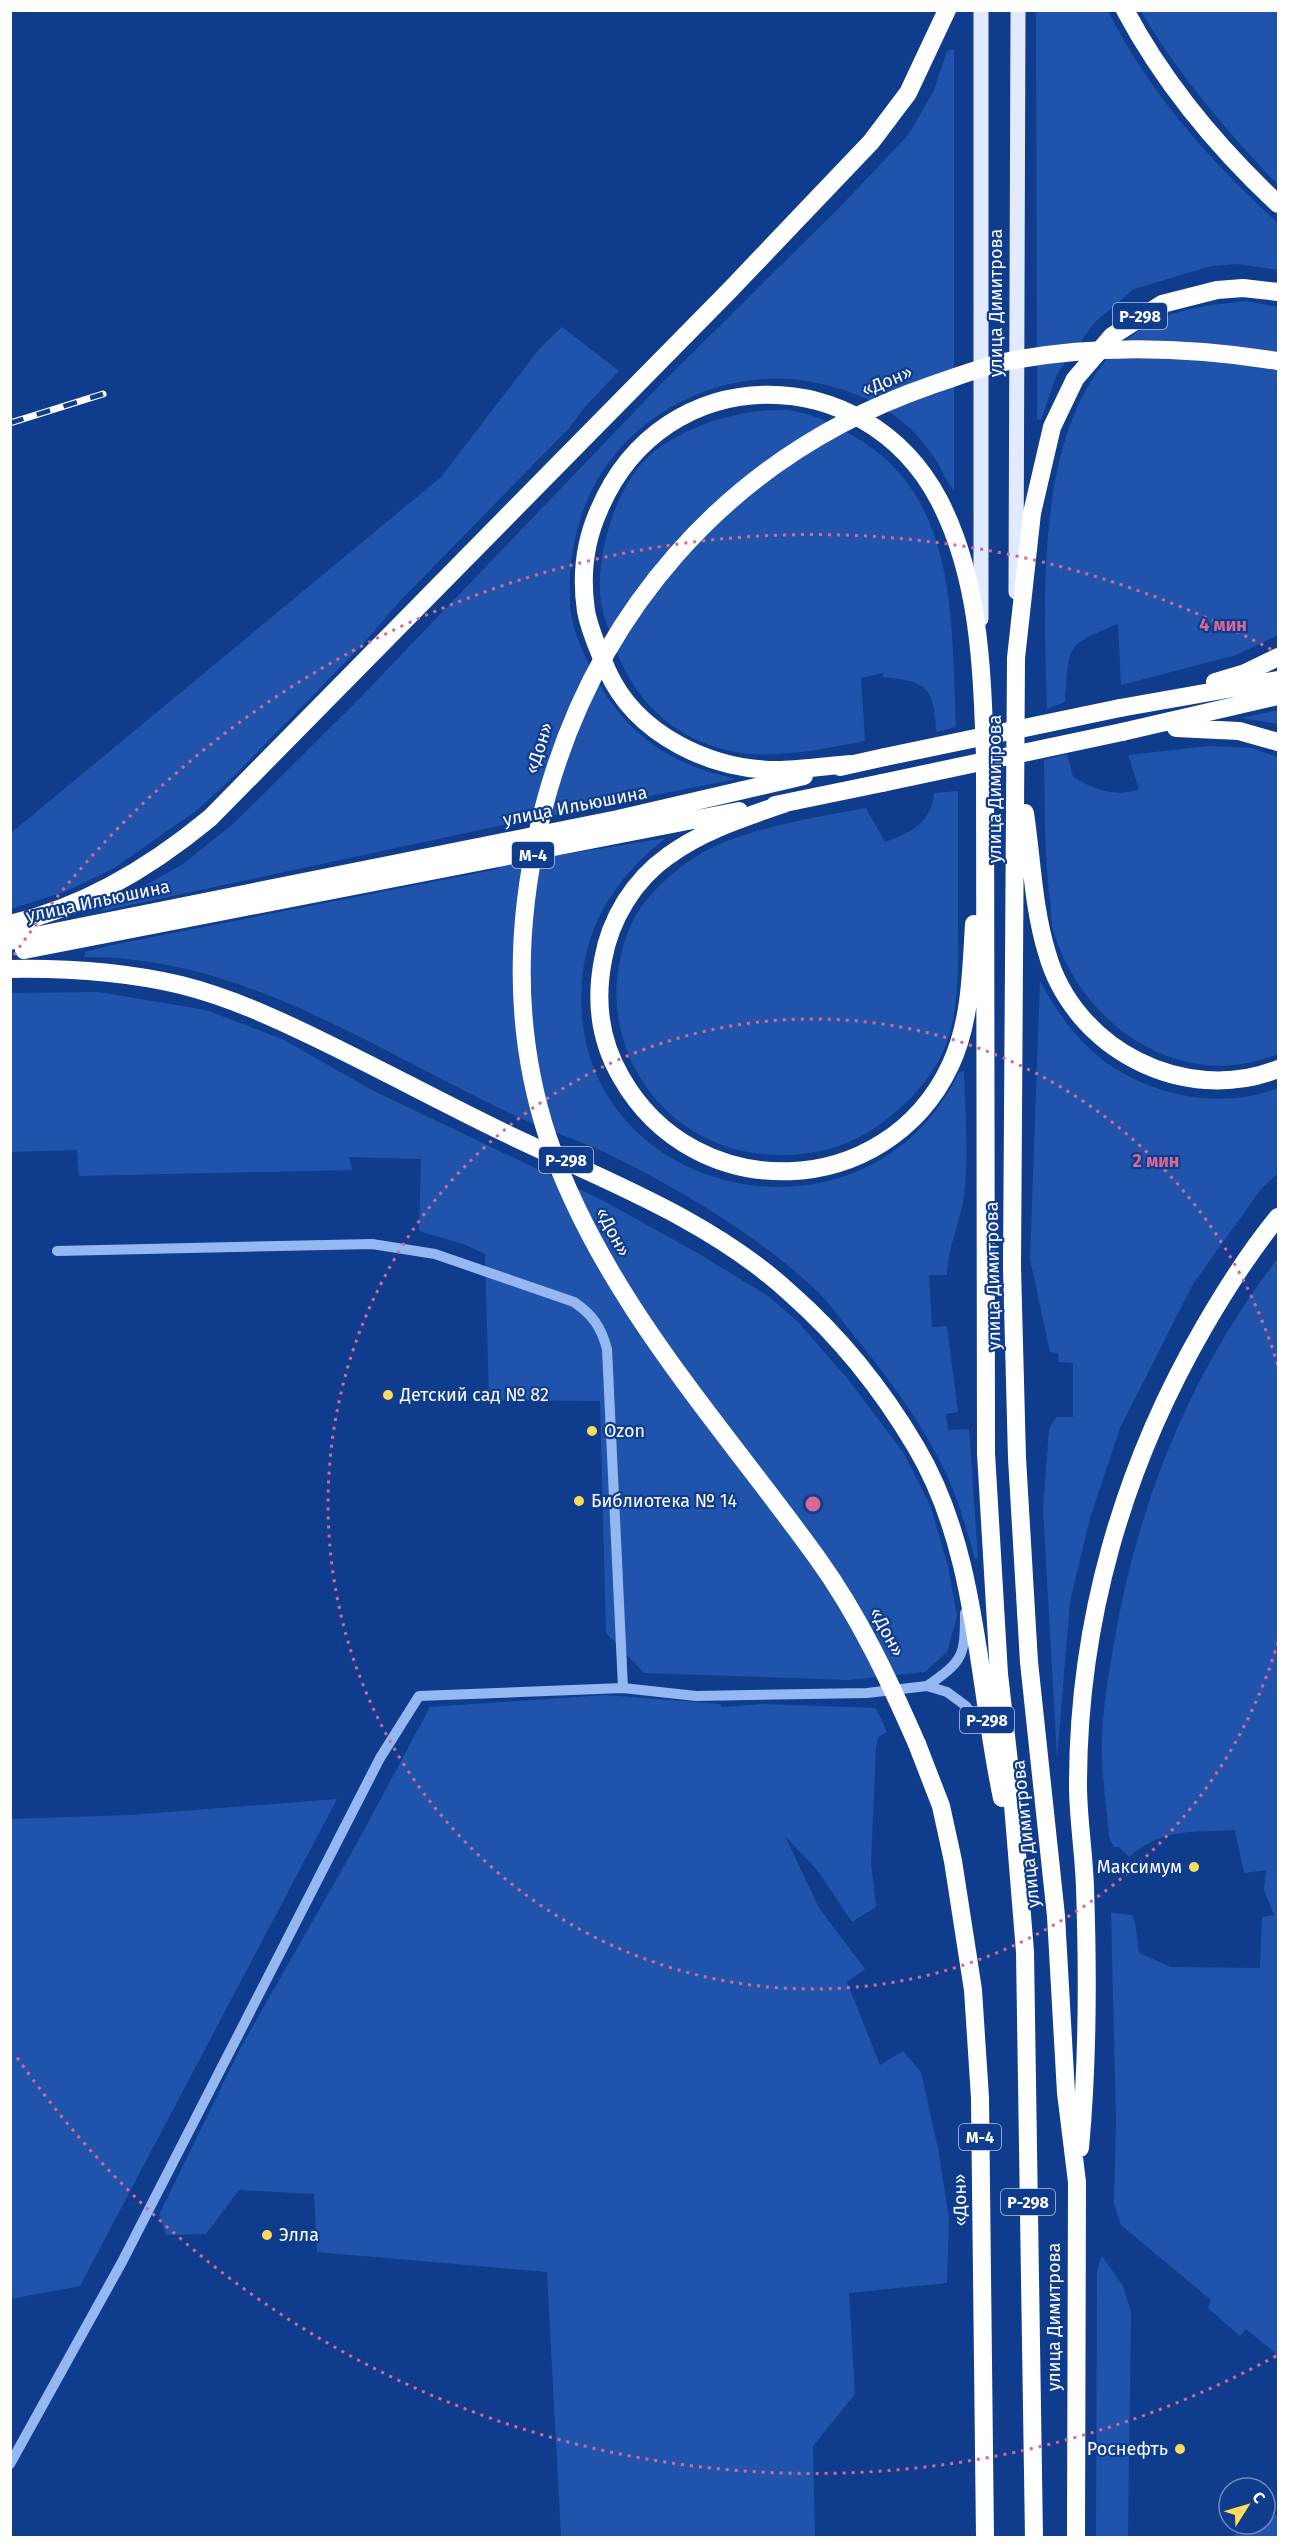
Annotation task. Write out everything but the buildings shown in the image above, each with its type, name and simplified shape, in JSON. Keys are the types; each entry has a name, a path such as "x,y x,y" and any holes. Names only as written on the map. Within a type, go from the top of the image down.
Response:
{"highway":[{"path":"10,924 73,903 132,874 210,818 728,292 871,142 908,93 947,10"},
{"path":"1125,10 1152,58 1194,116 1222,148 1278,204"},
{"name":"Р-298","path":"1016,658 1032,513 1052,427 1074,379 1112,336 1161,304 1217,290 1243,288 1278,292"},
{"name":"«Дон»","path":"985,2538 980,2098 973,1990 941,1806 890,1683 847,1602 820,1561 675,1367 615,1280 579,1214 549,1139 526,1053 522,1016 522,940 529,869 554,767 592,676 645,592 682,546 758,479 842,423 901,396 1003,362 1053,354 1157,350 1204,352 1278,361"},
{"path":"850,764 781,770 747,767 695,753 652,728 612,681 591,633 586,610 584,578 587,547 606,493 622,467 650,439 700,408 721,400 760,394 791,396 832,406 874,425 907,455 925,478 944,511 953,532 967,580 981,654"},
{"name":"улица Димитрова","path":"981,654 985,757 986,1453 999,1674 1024,1952 1034,2538"},
{"path":"1145,703 1245,673 1278,657"},
{"name":"улица Димитрова","path":"1016,658 1011,1267 1018,1480 1029,1662 1056,1916 1066,2093 1077,2182 1076,2538"},
{"path":"1145,703 1278,680"},
{"path":"1144,728 1278,696"},
{"name":"улица Ильюшина","path":"10,941 651,813 850,764 1145,703"},
{"path":"1144,728 1239,731 1278,742"},
{"name":"улица Ильюшина","path":"10,952 674,822 786,803 1144,728"},
{"path":"1016,752 1034,896 1044,942 1061,990 1076,1010 1109,1045 1130,1058 1167,1074 1212,1081 1240,1079 1278,1069"},
{"path":"786,803 695,838 666,856 647,874 613,922 605,947 599,994 600,1016 614,1065 650,1119 668,1135 705,1157 726,1164 763,1171 804,1170 829,1166 873,1147 913,1117 950,1067 960,1042 970,989 985,757"},
{"name":"Р-298","path":"10,969 58,969 147,978 181,985 244,1006 361,1060 693,1225 752,1262 789,1292 825,1327 876,1387 932,1474 958,1542 965,1571 989,1735 1017,1867"},
{"path":"1077,2182 1085,2093 1088,1970 1078,1787 1080,1733 1094,1610 1129,1484 1163,1403 1220,1300 1278,1217"}],"main road":[{"name":"улица Димитрова","path":"981,10 981,654"},
{"name":"улица Димитрова","path":"1016,658 1018,10"}],"street":[{"path":"57,1251 372,1244 435,1254 574,1302 590,1313 602,1331 607,1349 622,1688"},
{"path":"927,1686 951,1669 963,1654 965,1571"},
{"path":"10,2464 122,2262 380,1758 419,1696 622,1688 696,1696 867,1693 927,1686 947,1692 966,1706 989,1735"}],"shaded area":[{"path":"1036,11 1108,11 1142,70 1183,125 1229,176 1278,223 1278,270 1238,264 1211,266 1134,289 1095,322 1057,374 1041,420 1037,419"},
{"path":"1141,11 1278,11 1278,185 1205,102 1171,58"},
{"path":"954,49 954,490 938,463 920,440 905,423 881,406 839,388 817,383 785,379 752,380 720,386 689,398 660,414 634,434 612,458 594,486 582,513 574,541 570,571 572,620 586,658 607,697 636,731 671,756 713,773 736,779 503,825 98,912 183,864 234,823 358,700 662,383 841,206 909,134 934,90 947,51"},
{"path":"1246,301 1278,307 1278,635 1236,655 1121,685 1118,624 1078,643 1069,658 1065,702 1047,709 1045,606 1047,549 1054,491 1066,436 1088,387 1119,347 1162,318 1192,309"},
{"path":"562,327 619,371 584,408 570,427 398,603 363,644 231,779 196,811 114,868 67,891 11,909 11,833 441,477 540,348"},
{"path":"788,410 823,420 855,437 889,462 914,492 931,527 943,565 953,646 956,727 936,732 933,705 926,690 910,681 883,677 883,673 861,678 865,741 780,754 730,751 691,737 658,714 644,700 623,665 603,613 600,583 601,562 612,517 632,476 660,447 690,430 738,414"},
{"path":"1278,710 1278,724 1242,718"},
{"path":"1209,746 1252,748 1278,757 1278,1054 1242,1064 1206,1065 1172,1058 1140,1043 1112,1023 1088,997 1068,967 1054,933 1051,917 1046,849 1044,760 1067,754 1073,777 1105,791 1122,793 1139,789 1128,755"},
{"path":"958,791 958,964 954,1015 939,1060 913,1096 891,1116 857,1139 825,1150 792,1155 737,1150 699,1135 667,1111 642,1081 625,1046 617,1007 619,966 631,925 649,897 674,872 692,859 710,849 753,832 866,808 885,842 903,835 924,819 929,812 934,793"},
{"path":"666,838 634,867 608,901 590,939 582,982 590,1056 621,1114 669,1157 729,1181 794,1186 858,1171 915,1133 959,1072 964,1071 966,1150 964,1197 949,1255 947,1275 929,1275 932,1327 947,1326 958,1412 946,1414 948,1430 969,1429 978,1558 975,1559 961,1511 947,1475 932,1445 898,1393 819,1293 796,1272 745,1233 690,1198 633,1167 593,1147 514,1115 300,1009 248,988 195,971 141,961 85,957 85,952 112,945 498,869 506,854 561,855"},
{"path":"1040,981 1063,1018 1084,1043 1111,1066 1133,1078 1180,1095 1206,1098 1255,1095 1278,1088 1278,1173 1261,1189 1193,1284 1120,1428 1090,1518 1070,1602 1057,1758 1043,1509 1049,1429 1056,1417 1073,1417 1073,1363 1059,1362 1058,1353 1050,1352 1030,1259"},
{"path":"99,992 206,1010 282,1039 372,1090 604,1201 701,1255 768,1296 797,1321 847,1378 903,1452 930,1505 948,1566 957,1616 947,1652 925,1672 849,1680 644,1673 606,1633 600,1401 489,1400 485,1254 466,1245 419,1231 421,1159 349,1157 352,1170 79,1176 77,1150 11,1152 11,993"},
{"path":"1278,1258 1278,2361 1274,2352 1246,2329 1240,2336 1208,2308 1211,2300 1121,2225 1114,2204 1116,2120 1111,1913 1132,1915 1139,1953 1171,1967 1260,1968 1262,1917 1274,1915 1264,1890 1266,1870 1244,1873 1235,1830 1179,1833 1166,1836 1142,1847 1129,1857 1119,1847 1114,1847 1109,1837 1103,1780 1102,1733 1108,1681 1124,1591 1153,1489 1194,1392 1247,1301"},
{"path":"606,1695 720,1704 722,1707 764,1704 876,1708 887,1732 878,1737 876,1747 871,1863 876,1907 852,1922 818,1871 785,1836 819,1908 865,1969 847,1982 880,2065 903,2051 921,2072 938,2148 949,2219 947,2283 849,2293 855,2394 813,2446 815,2537 561,2537 547,2272 317,2252 314,2194 239,2190 206,2234 166,2235 159,2215 242,2045 356,1845 430,1707"},
{"path":"337,1799 80,2286 11,2299 11,1819 130,1815"},
{"path":"1102,2256 1123,2286 1131,2312 1128,2537 1096,2537 1097,2271"},
{"path":"1277,2514 1278,2537 1232,2537 1277,2536"}],"railway":[{"path":"10,423 103,394"}],"place":[{"name":"Детский сад № 82","path":"388,1395"},
{"name":"Ozon","path":"592,1431"},
{"name":"Библиотека № 14","path":"579,1501"},
{"name":"Максимум","path":"1194,1867"},
{"name":"Элла","path":"267,2235"},
{"name":"Роснефть","path":"1180,2449"}]}
